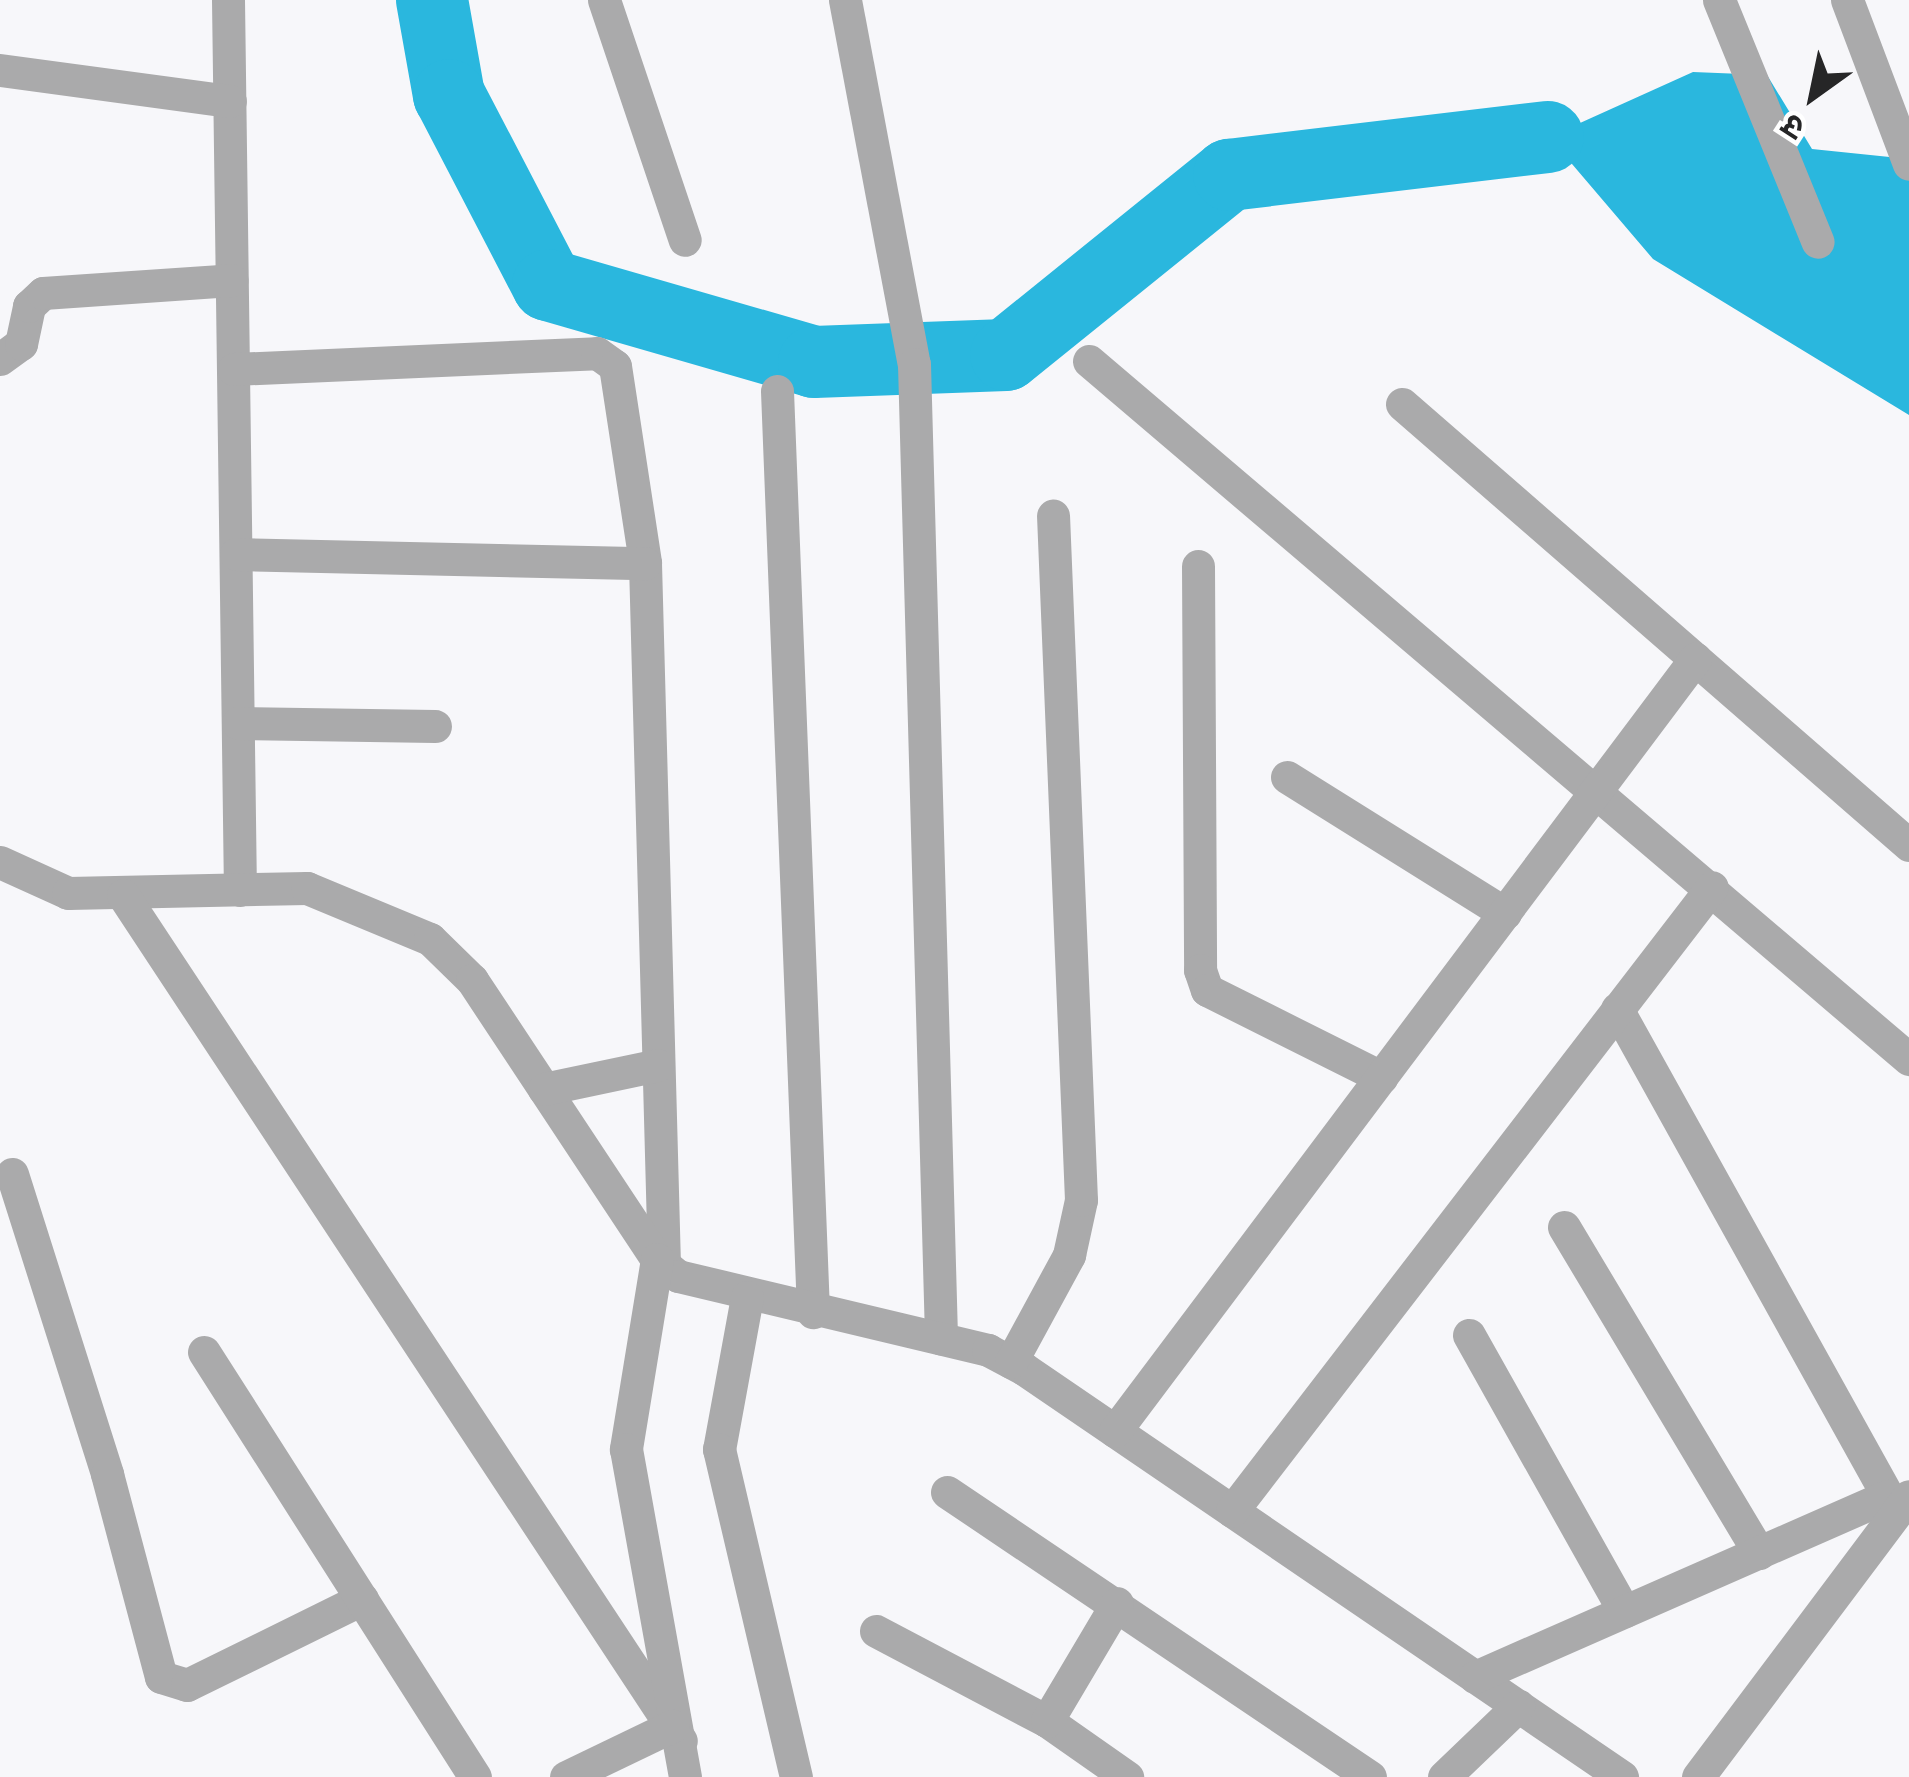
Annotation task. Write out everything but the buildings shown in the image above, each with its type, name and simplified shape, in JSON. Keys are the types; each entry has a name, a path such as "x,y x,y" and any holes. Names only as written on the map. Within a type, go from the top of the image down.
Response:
{"street":[{"path":"228,0 240,890"},
{"path":"604,0 685,240"},
{"path":"846,0 914,364 941,1340"},
{"path":"1719,0 1818,242"},
{"path":"1847,0 1909,164"},
{"path":"0,70 230,101"},
{"path":"0,359 22,344 29,306 43,293 232,280"},
{"path":"234,369 610,357 638,484 645,562 658,1065 660,1262 626,1448 686,1777"},
{"path":"1089,361 1909,1059"},
{"path":"777,391 813,1312"},
{"path":"1402,404 1909,845"},
{"path":"1011,1362 1069,1255 1081,1200 1054,516"},
{"path":"236,554 645,562"},
{"path":"1198,566 1200,970 1207,990 1382,1077"},
{"path":"1115,1431 1695,659"},
{"path":"238,723 434,726"},
{"path":"1287,777 1505,913"},
{"path":"0,862 68,893 307,888 430,939 472,980 660,1262 700,1287 941,1340 1011,1362 1622,1777"},
{"path":"1232,1511 1712,887"},
{"path":"123,895 676,1734"},
{"path":"1616,1009 1897,1500"},
{"path":"544,1089 658,1065"},
{"path":"12,1174 107,1474 160,1677 187,1685 362,1599"},
{"path":"1564,1227 1759,1553"},
{"path":"746,1297 719,1449 796,1777"},
{"path":"1469,1335 1624,1611"},
{"path":"204,1352 475,1777"},
{"path":"947,1492 1370,1777"},
{"path":"1475,1677 1759,1553 1897,1500"},
{"path":"1698,1777 1897,1500"},
{"path":"1047,1721 1117,1603"},
{"path":"876,1631 1047,1721 1127,1777"},
{"path":"1444,1777 1518,1706"},
{"path":"566,1777 676,1734"}],"water":[{"path":"1693,72 1767,75 1812,149 1909,159 1909,415 1653,259 1549,137"}],"waterway":[{"path":"432,0 449,95 548,285 814,362 1006,355 1229,175 1548,137"}]}
